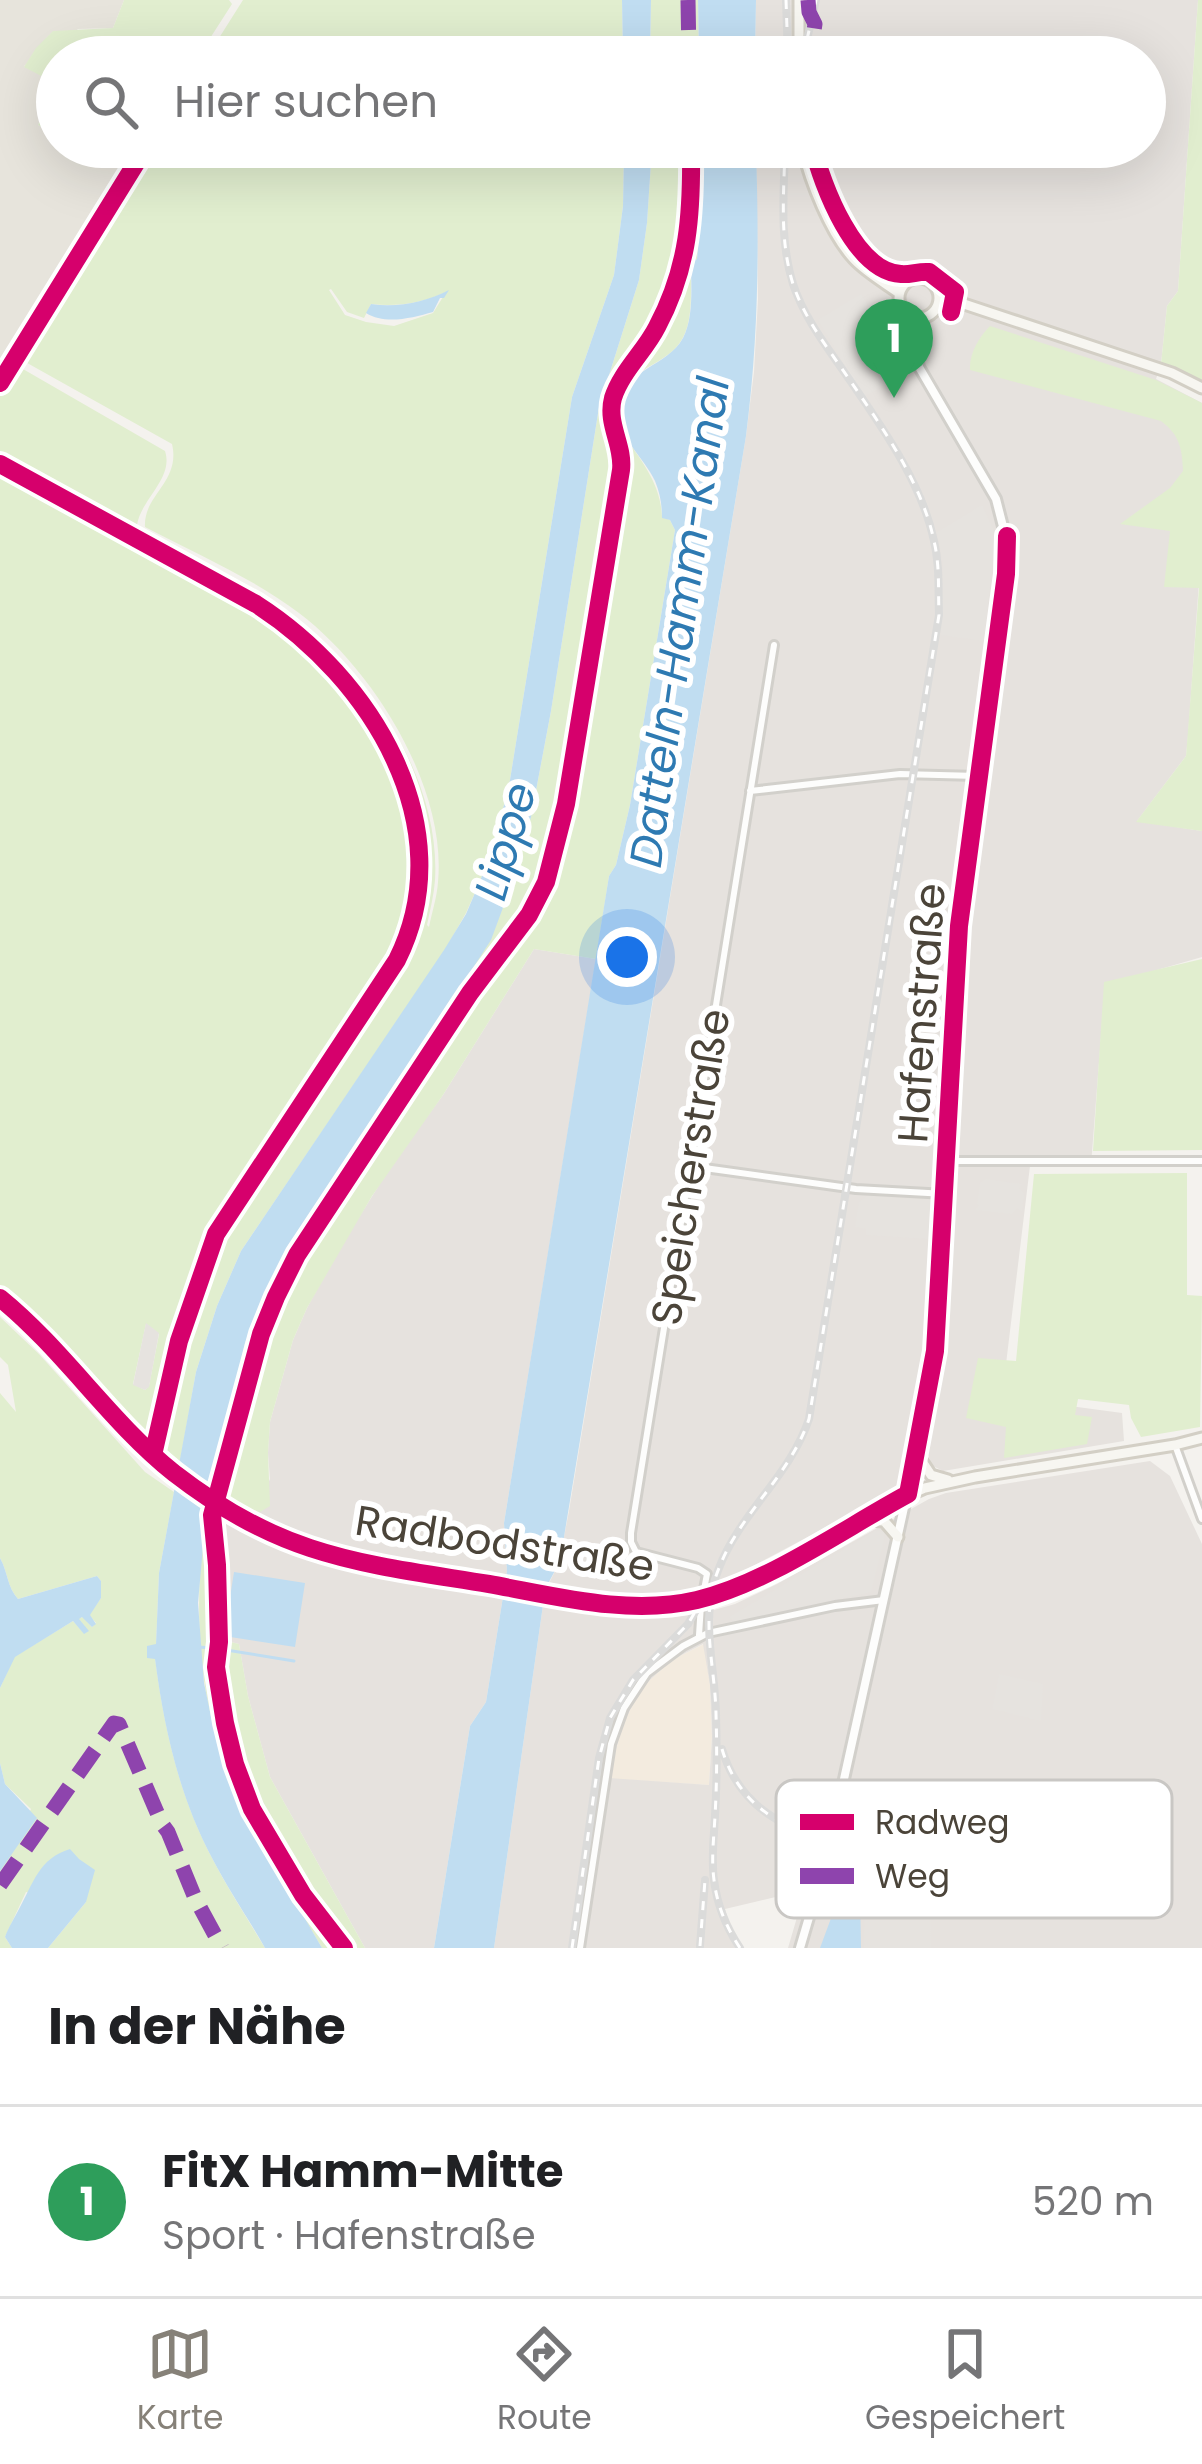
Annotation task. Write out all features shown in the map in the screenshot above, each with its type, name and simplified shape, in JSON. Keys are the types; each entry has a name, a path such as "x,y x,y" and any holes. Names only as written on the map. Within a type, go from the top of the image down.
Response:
{"main road":[{"path":"799,0 799,36"},
{"path":"808,168 814,189 855,261 902,288"},
{"path":"902,288 916,278 928,280 939,299"},
{"path":"902,288 901,306 915,316 934,312 939,299"},
{"path":"939,299 957,298 1202,388"},
{"name":"Radbodstraße","path":"0,1298 34,1328 110,1413 175,1473 219,1505 309,1548 379,1566 626,1606 692,1602 715,1595 770,1571 908,1494 953,1481 1202,1438"},
{"path":"917,1454 931,1475 953,1481"},
{"path":"860,1520 884,1521 898,1537"}],"street":[{"name":"Hafenstraße","path":"844,1780 935,1352 959,926 1006,574 1007,536 996,499 919,367 915,316"},
{"name":"Speicherstraße","path":"699,1635 707,1574 641,1555 631,1542 774,645"},
{"path":"750,791 909,774 978,776"},
{"path":"947,1161 1202,1161"},
{"path":"690,1166 856,1189 946,1194"},
{"path":"1175,1445 1202,1520"},
{"path":"580,1948 604,1776 617,1723 647,1673 699,1635 884,1600"},
{"name":"Hafenstraße","path":"800,1948 809,1918"}],"shaded area":[{"path":"0,0 124,0 113,28 36,36 36,58 24,66 36,72 36,168 118,168 133,176 0,391"},
{"path":"756,0 1198,0 1178,291 1167,306 1156,379 1202,403 1202,539 1188,736 1186,756 1137,821 1202,831 1202,957 1105,985 1091,1165 1030,1166 1002,1397 1122,1413 1124,1441 943,1471 931,1465 927,1450 909,1446 896,1490 736,1575 673,1594 603,1594 549,1583 559,1563 569,1511 746,436 758,299 756,168 1166,168 1166,36 755,36"},
{"path":"861,294 907,371 864,397 818,320"},
{"path":"982,505 995,540 984,641 941,635 943,563 937,532"},
{"path":"534,949 596,959 504,1523 507,1571 486,1702 470,1726 434,1948 365,1948 270,1777 239,1644 219,1639 224,1596 220,1522 228,1502 255,1515 270,1479 270,1422 307,1308 391,1166 443,1095"},
{"path":"986,1179 1022,1184 1022,1211 975,1210 980,1183"},
{"path":"867,1196 933,1200 930,1239 866,1235 866,1229 855,1227 859,1202"},
{"path":"146,1323 159,1333 145,1390 133,1385"},
{"path":"1150,1461 1170,1476 1202,1544 1202,1948 788,1948 797,1918 1172,1918 1172,1780 776,1780 776,1897 725,1909 743,1948 494,1948 543,1605 653,1618 714,1610 777,1584 929,1499","holes":["703,1644 712,1737 709,1785 609,1778 621,1729 640,1689 672,1660"]},
{"path":"875,1531 884,1532 884,1540 871,1592 736,1622 729,1617"},
{"path":"704,1644 712,1737 709,1785 609,1779 621,1729 640,1689 672,1660"},
{"path":"999,1674 1043,1684 1041,1721 992,1709"},
{"path":"865,1918 931,1918 931,1948 864,1948"}],"green space":[{"path":"124,0 229,0 232,4 211,36 48,36 53,31 113,28"},
{"path":"243,0 622,0 623,36 220,36"},
{"path":"651,0 698,0 699,36 650,36"},
{"path":"1198,0 1202,0 1202,384 1161,364 1167,306 1178,291"},
{"path":"36,48 36,73 24,67"},
{"path":"138,168 624,168 614,275 572,397 509,786 492,850 445,950 241,1251 196,1372 179,1467 0,1288 0,391 16,365 165,451 165,470 137,525 279,604 324,641 375,700 396,733 426,805 435,880 429,927 437,888 438,845 417,769 399,732 353,665 281,600 145,527 150,506 171,469 172,444 20,359","holes":["329,290 347,312 364,318 371,304 410,303 446,292 433,313 394,326 345,315","146,1324 159,1334 149,1386 145,1390 133,1384"]},
{"path":"651,168 700,168 698,248 697,259 691,263 687,326 670,353 637,374 624,435 654,484 662,517 675,530 630,805 609,876 596,959 534,949 443,1095 372,1196 293,1340 270,1422 270,1506 255,1515 212,1492 245,1343 307,1225 490,940 511,886 531,817 551,711 599,407 639,280"},
{"path":"990,326 1156,380 1202,403 1202,831 1136,822 1186,756 1199,588 1164,587 1170,531 1120,524 1170,488 1183,471 1179,443 1161,421 970,370 975,346"},
{"path":"1202,959 1202,1150 1093,1151 1104,982"},
{"path":"1187,1173 1187,1295 1202,1296 1200,1427 1141,1437 1129,1405 1078,1399 1075,1415 1092,1417 1087,1444 1004,1458 1006,1427 966,1418 978,1358 1016,1361 1034,1174"},
{"path":"0,1317 145,1472 174,1492 159,1573 156,1645 148,1658 155,1658 168,1735 190,1810 218,1870 265,1948 48,1948 86,1902 26,1892 5,1937 12,1948 0,1948 0,1871 31,1809 5,1784 0,1763 0,1688 14,1657 73,1621 84,1633 78,1618 92,1627 96,1623 89,1615 101,1598 101,1581 97,1576 18,1599 0,1558 0,1393 16,1412 8,1365 0,1357"},
{"path":"206,1514 220,1522 224,1596 219,1639 239,1644 270,1777 365,1948 322,1948 260,1844 229,1778 210,1714 201,1648"}],"water":[{"path":"622,0 651,0 650,36 623,36"},
{"path":"698,0 756,0 755,36 699,36"},
{"name":"Lippe","path":"624,168 651,168 639,280 599,407 551,711 531,817 511,886 491,940 307,1225 260,1309 245,1343 206,1514 198,1603 204,1683 213,1726 229,1779 249,1822 322,1948 265,1948 218,1870 190,1810 168,1736 155,1659 147,1658 147,1646 156,1644 159,1573 196,1372 241,1251 444,950 466,914 492,850 509,786 572,397 614,275"},
{"name":"Datteln-Hamm-Kanal","path":"700,168 757,168 757,291 746,436 564,1537 559,1563 541,1597 494,1948 434,1948 470,1726 486,1702 507,1571 504,1523 609,876 630,805 675,530 670,520 662,518 655,481 626,436 620,405 630,383 676,348 687,330 691,263 697,259"},
{"path":"449,290 433,312 390,320 366,313 371,304 411,303"},
{"path":"0,1558 18,1599 97,1576 101,1598 90,1615 96,1624 92,1627 79,1619 89,1631 84,1634 73,1621 15,1657 0,1688"},
{"path":"234,1572 305,1583 295,1647 224,1636"},
{"path":"0,1763 5,1784 37,1818 0,1871"},
{"path":"70,1849 95,1870 86,1902 48,1948 12,1948 5,1937 33,1881 44,1865"},
{"path":"831,1918 860,1918 861,1948 820,1948"}],"waterway":[{"path":"197,1647 214,1648"},
{"path":"220,1649 294,1661"}],"railway":[{"path":"786,0 787,36"},
{"path":"808,36 816,0"},
{"path":"740,1948 726,1924 713,1872 717,1740 710,1604 728,1548 790,1459 809,1419 939,615 936,550 911,477 810,322 793,284 784,233 784,168"},
{"path":"572,1948 599,1758 610,1718 633,1680 688,1624 705,1595"},
{"path":"722,1749 740,1787 776,1818"},
{"path":"700,1946 705,1880"}],"marked path":[{"path":"688,0 689,36"},
{"path":"808,0 813,36"},
{"path":"0,1885 114,1723 119,1724 195,1898 222,1948"}],"cycle path":[{"path":"0,383 133,168"},
{"path":"344,1948 303,1895 252,1809 235,1764 216,1667 217,1565 212,1515 261,1334 297,1255 470,993 529,915 546,882 566,804 621,470 613,398 657,327 676,283 689,217 690,168"},
{"path":"819,168 843,224 869,259 901,274 929,272 955,292 951,312"},
{"path":"0,464 256,604 298,635 368,713 394,759 412,808 419,858 415,909 397,960 216,1234 179,1341 153,1455"},
{"path":"0,1298 150,1453 189,1484 274,1534 376,1565 593,1602 671,1604 751,1581 908,1494 935,1351 959,926 1006,574 1007,536"}],"place":[{"name":"FitX Hamm-Mitte","path":"894,398"}]}
